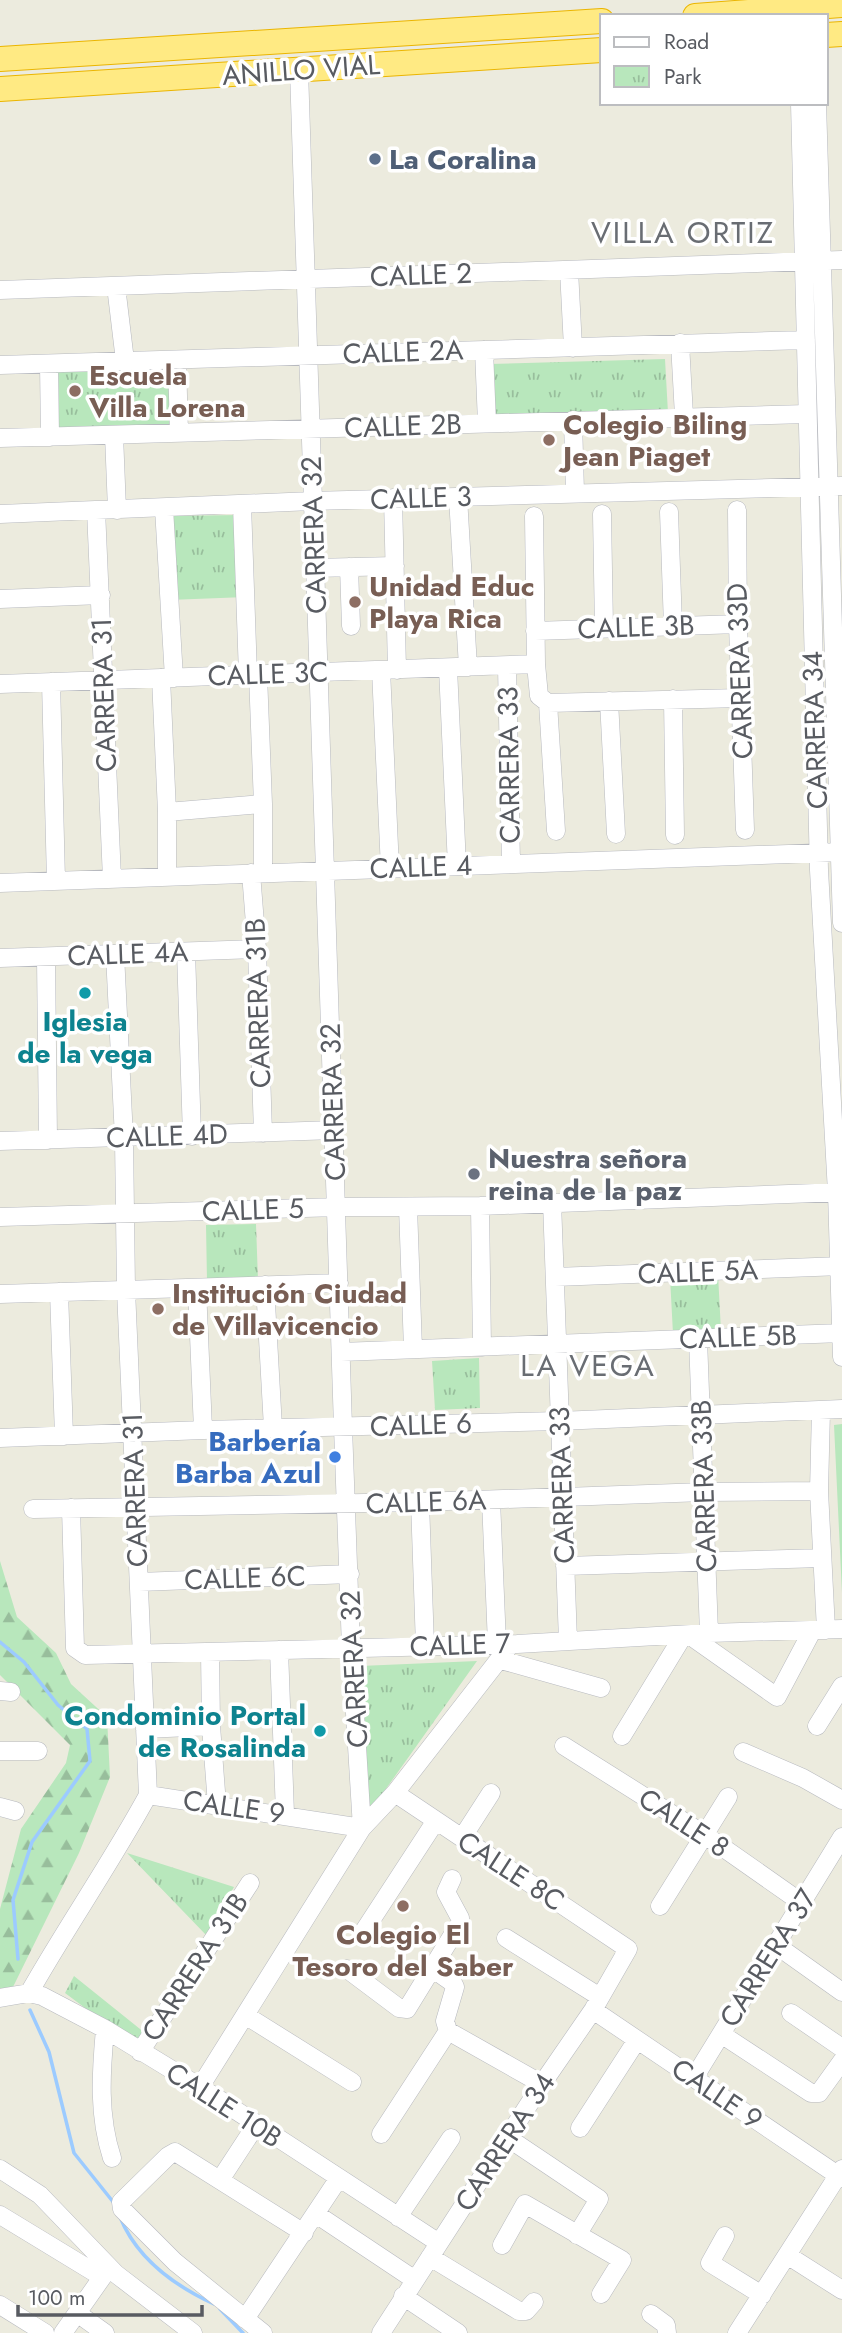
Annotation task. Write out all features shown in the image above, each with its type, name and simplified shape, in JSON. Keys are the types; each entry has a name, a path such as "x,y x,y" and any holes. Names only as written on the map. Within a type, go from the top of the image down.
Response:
{"highway":[{"path":"719,14 842,3"},
{"name":"ANILLO VIAL","path":"0,59 600,21"},
{"name":"ANILLO VIAL","path":"0,89 600,50"}],"street":[{"name":"CARRERA 32","path":"299,70 338,1207 343,1427 348,1504 351,1648 362,1828"},
{"name":"CARRERA 34","path":"800,105 812,260 833,344 842,923"},
{"name":"CARRERA 34","path":"817,105 812,260 806,340 807,414 819,853 839,1192 842,1356"},
{"name":"CALLE 2","path":"0,290 842,260"},
{"path":"569,270 573,348"},
{"path":"116,286 125,361"},
{"name":"CALLE 2A","path":"0,365 806,340"},
{"path":"680,344 684,416"},
{"path":"484,350 487,423"},
{"path":"177,360 179,433"},
{"path":"49,364 50,437"},
{"name":"CALLE 2B","path":"0,438 807,414"},
{"path":"573,420 575,493"},
{"path":"114,435 117,510"},
{"name":"CALLE 3","path":"0,514 393,498 836,486"},
{"path":"458,497 468,667"},
{"path":"390,869 389,670 395,566 393,498"},
{"name":"CARRERA 31B","path":"243,505 263,804 257,873 262,1133"},
{"path":"164,508 167,877"},
{"name":"CARRERA 31","path":"96,510 112,879"},
{"name":"CARRERA 33D","path":"737,510 740,698 746,831"},
{"path":"669,512 673,626"},
{"path":"602,514 604,628"},
{"path":"534,516 536,664 544,700 555,831"},
{"path":"315,568 395,566"},
{"path":"349,567 351,626"},
{"path":"0,598 101,595"},
{"name":"CALLE 3B","path":"535,631 738,624"},
{"name":"CALLE 3C","path":"0,684 536,664"},
{"name":"CARRERA 33","path":"508,666 511,864"},
{"path":"448,668 457,866"},
{"path":"51,682 56,881"},
{"path":"544,700 740,698"},
{"path":"673,699 675,835"},
{"path":"610,701 616,834"},
{"path":"167,812 263,804"},
{"name":"CALLE 4","path":"0,883 841,852"},
{"name":"CALLE 4A","path":"0,958 257,949"},
{"path":"186,952 192,1136"},
{"name":"CARRERA 31","path":"116,954 124,1138 126,1290 148,1795"},
{"path":"46,957 48,1140"},
{"name":"CALLE 4D","path":"0,1141 334,1130"},
{"name":"CALLE 5","path":"0,1217 338,1207 480,1206 839,1192"},
{"name":"CARRERA 33","path":"552,1202 568,1641"},
{"path":"480,1206 482,1348"},
{"path":"408,1208 413,1349"},
{"name":"CALLE 5A","path":"555,1277 840,1266"},
{"path":"0,1294 339,1283"},
{"path":"265,1286 274,1429"},
{"path":"197,1288 203,1430"},
{"path":"59,1292 64,1436"},
{"name":"CALLE 5B","path":"341,1352 841,1333"},
{"name":"CARRERA 33B","path":"698,1339 709,1633"},
{"name":"CALLE 6","path":"0,1438 559,1421 842,1409"},
{"path":"622,1736 686,1635 778,1697 827,1630 819,1491 821,1410"},
{"name":"CALLE 6A","path":"33,1509 348,1504 704,1492 819,1491"},
{"path":"200,2087 362,1828 395,1793 503,1649 491,1500"},
{"path":"420,1502 425,1646"},
{"name":"CALLE 7","path":"71,1508 75,1648 85,1655 425,1646 503,1649 568,1641 827,1630"},
{"path":"565,1566 822,1558"},
{"name":"CALLE 6C","path":"139,1582 350,1574"},
{"path":"503,1649 601,1688"},
{"path":"279,1650 285,1814"},
{"path":"210,1652 211,1726 217,1805"},
{"path":"817,1726 842,1686"},
{"path":"145,1729 211,1726"},
{"name":"CALLE 8","path":"564,1746 705,1835 802,1903"},
{"path":"0,1751 38,1751"},
{"path":"743,1752 803,1778 842,1800"},
{"name":"CALLE 8C","path":"395,1793 628,1949"},
{"path":"462,1838 491,1793"},
{"path":"29,1993 148,1795"},
{"name":"CALLE 9","path":"148,1795 285,1814 362,1828"},
{"path":"660,1906 728,1797"},
{"path":"364,1931 435,1822"},
{"name":"CARRERA 37","path":"694,2078 842,1838"},
{"path":"346,1969 405,2010 460,1923 446,1892 452,1879"},
{"name":"CARRERA 31B","path":"140,2052 250,1883"},
{"name":"CALLE 9","path":"506,1938 596,2004 637,2040 841,2174"},
{"path":"776,1945 842,1992"},
{"name":"CARRERA 34","path":"381,2333 596,2004 628,1949"},
{"path":"433,1969 455,1987 445,2021 448,2031 542,2084"},
{"name":"CALLE 10B","path":"0,1998 29,1993 55,2001 105,2029 200,2087 398,2217 435,2250 520,2311 526,2311 534,2302"},
{"path":"791,2013 842,2048"},
{"path":"245,2015 352,2082"},
{"path":"105,2029 101,2106 104,2135 112,2158"},
{"path":"380,2134 448,2031"},
{"path":"720,2035 816,2094 842,2061"},
{"path":"580,2128 637,2040"},
{"path":"220,2180 256,2125"},
{"path":"398,2217 451,2138"},
{"path":"508,2138 600,2199 577,2235"},
{"path":"263,2333 175,2262 120,2205 122,2199 168,2155 175,2152 304,2233"},
{"path":"0,2169 40,2195 106,2272"},
{"path":"740,2332 841,2174"},
{"path":"245,2319 340,2178"},
{"path":"502,2245 525,2204 622,2260 601,2294"},
{"path":"316,2214 415,2280"},
{"path":"0,2215 106,2272 116,2274 173,2326 193,2333"},
{"path":"725,2236 710,2263 762,2295"},
{"path":"787,2255 842,2290"},
{"path":"63,2333 106,2272"},
{"path":"403,2296 458,2333"},
{"path":"0,2305 45,2333"},
{"path":"77,2313 105,2333"},
{"path":"651,2314 666,2325 667,2333"}],"green space":[{"path":"665,359 668,413 490,419 489,364"},
{"path":"170,369 174,432 56,437 56,372"},
{"path":"240,515 246,597 169,600 167,516"},
{"path":"256,1224 258,1280 207,1281 206,1225"},
{"path":"718,1274 721,1331 673,1334 670,1277"},
{"path":"479,1358 480,1408 435,1410 432,1361"},
{"path":"842,1424 842,1593 834,1425"},
{"path":"0,1561 17,1617 56,1653 71,1684 107,1717 110,1777 79,1853 12,1989 0,1991 0,1909 21,1829 66,1763 70,1745 0,1675"},
{"path":"477,1661 368,1814 360,1666"},
{"path":"127,1853 234,1887 207,1936"},
{"path":"74,1976 150,2037 140,2049 65,1993"}],"waterway":[{"path":"0,1642 24,1662 58,1705 87,1729 90,1761 32,1842 13,1900 18,1959"},
{"path":"30,2010 49,2052 74,2153 114,2203"},
{"path":"120,2217 136,2246 159,2270 185,2289 214,2304"},
{"path":"220,2309 243,2333"}],"place":[{"name":"La Coralina","path":"375,159"},
{"name":"Escuela Villa Lorena","path":"75,391"},
{"name":"Colegio Biling Jean Piaget","path":"549,440"},
{"name":"Unidad Educ Playa Rica","path":"355,602"},
{"name":"Iglesia de la vega","path":"85,993"},
{"name":"Nuestra señora reina de la paz","path":"474,1174"},
{"name":"Institución Ciudad de Villavicencio","path":"158,1309"},
{"name":"Barbería Barba Azul","path":"335,1457"},
{"name":"Condominio Portal de Rosalinda","path":"320,1731"},
{"name":"Colegio El Tesoro del Saber","path":"403,1906"}],"district":[{"name":"VILLA ORTIZ","path":"683,232"},
{"name":"LA VEGA","path":"588,1365"}]}
